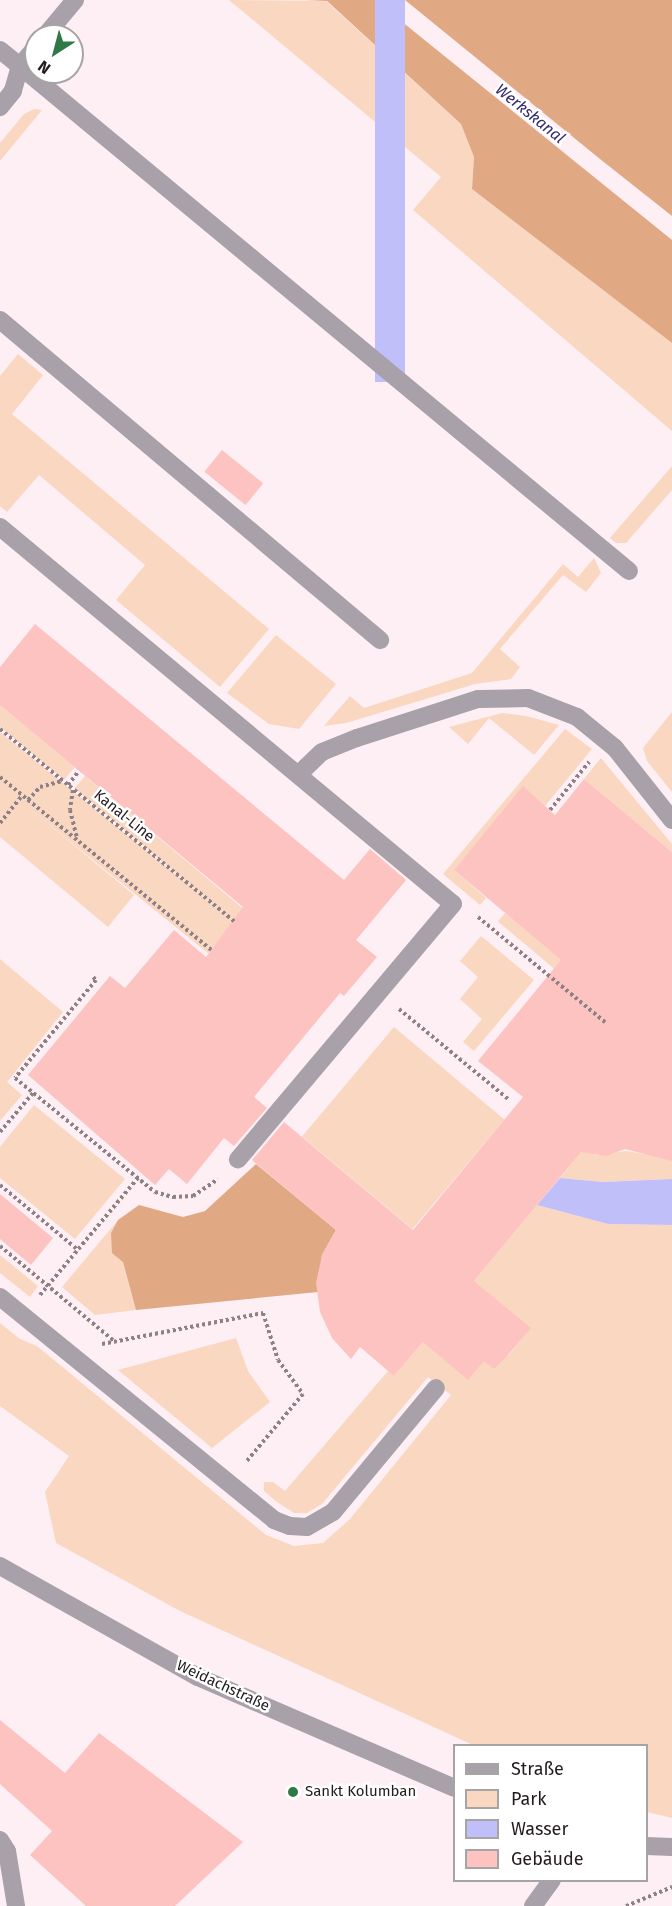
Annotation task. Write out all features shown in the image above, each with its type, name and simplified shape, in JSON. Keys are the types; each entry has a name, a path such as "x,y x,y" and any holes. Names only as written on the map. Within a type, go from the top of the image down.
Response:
{"street":[{"path":"55,24 75,0"},
{"path":"0,50 629,571"},
{"path":"0,107 14,91 20,66 24,61"},
{"path":"0,320 380,640"},
{"path":"0,527 300,773 453,904 380,994 238,1159"},
{"path":"300,773 322,752 337,745 478,699 500,697 553,705 577,717 607,741 672,820"},
{"path":"0,1297 68,1350 274,1520 307,1527 320,1522 361,1480 436,1388"},
{"name":"Weidachstraße","path":"0,1566 198,1677 453,1788"},
{"path":"0,1840 7,1851 16,1906"},
{"path":"648,1846 672,1847"},
{"path":"533,1906 551,1882"}],"path":[{"name":"Kanal-Line","path":"0,729 234,921"},
{"path":"550,810 607,741"},
{"path":"68,785 79,771"},
{"path":"0,777 211,950"},
{"path":"27,800 40,787 63,781"},
{"path":"73,790 70,810 79,842"},
{"path":"0,823 22,796"},
{"path":"453,904 468,909 604,1022"},
{"path":"93,977 96,980 15,1078 138,1178 164,1196 193,1196 209,1188 238,1159"},
{"path":"380,994 508,1099"},
{"path":"0,1132 33,1093"},
{"path":"23,1315 138,1178"},
{"path":"0,1185 78,1250"},
{"path":"0,1246 114,1341"},
{"path":"68,1350 262,1313 278,1360 303,1394 228,1483"},
{"path":"626,1906 672,1887"}],"green space":[{"path":"229,0 326,1 461,124 474,157 472,189 672,343 672,431 413,210 441,177"},
{"path":"34,109 42,110 0,161 0,143 24,114"},
{"path":"18,354 43,375 12,414 269,629 220,687 116,600 145,565 39,475 7,512 0,506 0,376"},
{"path":"672,466 672,490 626,543 616,543 610,538"},
{"path":"594,558 601,573 586,592 563,575 500,649 520,667 511,679 475,684 346,723 324,726 350,696 364,708 472,673 563,564 578,577"},
{"path":"276,635 336,684 299,729 269,724 227,693"},
{"path":"0,705 75,767 64,780 0,727"},
{"path":"672,712 672,792 647,761 643,748"},
{"path":"502,713 526,716 559,725 534,755 489,718 468,744 449,727"},
{"path":"565,729 592,749 545,806 523,787 454,870 486,898 480,905 443,874"},
{"path":"0,732 234,921 208,953 0,785"},
{"path":"601,758 672,844 672,852 584,779"},
{"path":"85,776 275,935 265,948 75,788"},
{"path":"0,784 134,895 108,927 0,837"},
{"path":"505,913 617,1007 610,1015 498,921"},
{"path":"481,936 534,980 474,1051 463,1042 482,1019 460,999 478,977 460,961"},
{"path":"0,959 63,1012 7,1082 22,1095 0,1121"},
{"path":"394,1027 504,1120 412,1229 302,1137"},
{"path":"34,1105 125,1179 75,1239 0,1178 0,1147"},
{"path":"583,1149 597,1155 626,1151 672,1158 672,1179 603,1182 560,1178"},
{"path":"537,1205 608,1224 672,1225 672,1818 648,1812 648,1744 471,1744 180,1611 56,1543 45,1492 69,1456 0,1406 0,1323 20,1339 37,1346 266,1535 294,1546 323,1543 350,1519 451,1395 428,1377 322,1504 307,1513 294,1513 277,1502 264,1491 264,1482 273,1482 285,1491 388,1371 395,1375 423,1342 484,1361 509,1355 530,1328 474,1281"},
{"path":"118,1220 111,1233 123,1262 136,1310 95,1315 62,1287"},
{"path":"0,1255 38,1286 30,1297 0,1273"},
{"path":"236,1338 248,1371 270,1402 212,1448 118,1370"}],"shaded area":[{"path":"305,0 375,0 672,240 672,343 472,189 474,157 461,124 327,1"},
{"path":"405,0 672,0 672,216 600,159"},
{"path":"256,1164 336,1230 322,1255 318,1292 136,1310 123,1262 112,1253 111,1233 118,1220 139,1205 183,1217 205,1211"}],"water":[{"path":"375,0 405,0 405,382 375,382"},
{"path":"560,1178 603,1182 672,1179 672,1225 608,1224 537,1205"}],"building":[{"path":"222,450 263,483 246,505 204,472"},
{"path":"35,624 344,880 370,849 406,880 356,940 377,957 344,996 340,993 254,1097 267,1108 234,1146 224,1138 187,1184 169,1169 155,1185 28,1075 110,976 125,988 174,930 206,957 243,907 0,705 0,667"},
{"path":"584,779 672,852 672,1161 625,1149 606,1156 581,1152 474,1281 531,1328 494,1369 484,1361 468,1380 423,1342 394,1376 360,1347 351,1359 332,1338 320,1312 316,1283 322,1255 336,1230 252,1160 284,1122 413,1230 523,1097 478,1061 561,960 454,870 523,786 555,815"},
{"path":"0,1194 53,1238 31,1265 0,1239"},
{"path":"0,1720 65,1773 99,1733 243,1842 175,1906 86,1906 30,1855 52,1831 0,1784"}],"place":[{"name":"Sankt Kolumban","path":"293,1792"}],"water label":[{"name":"Werkskanal","path":"530,114"}]}
